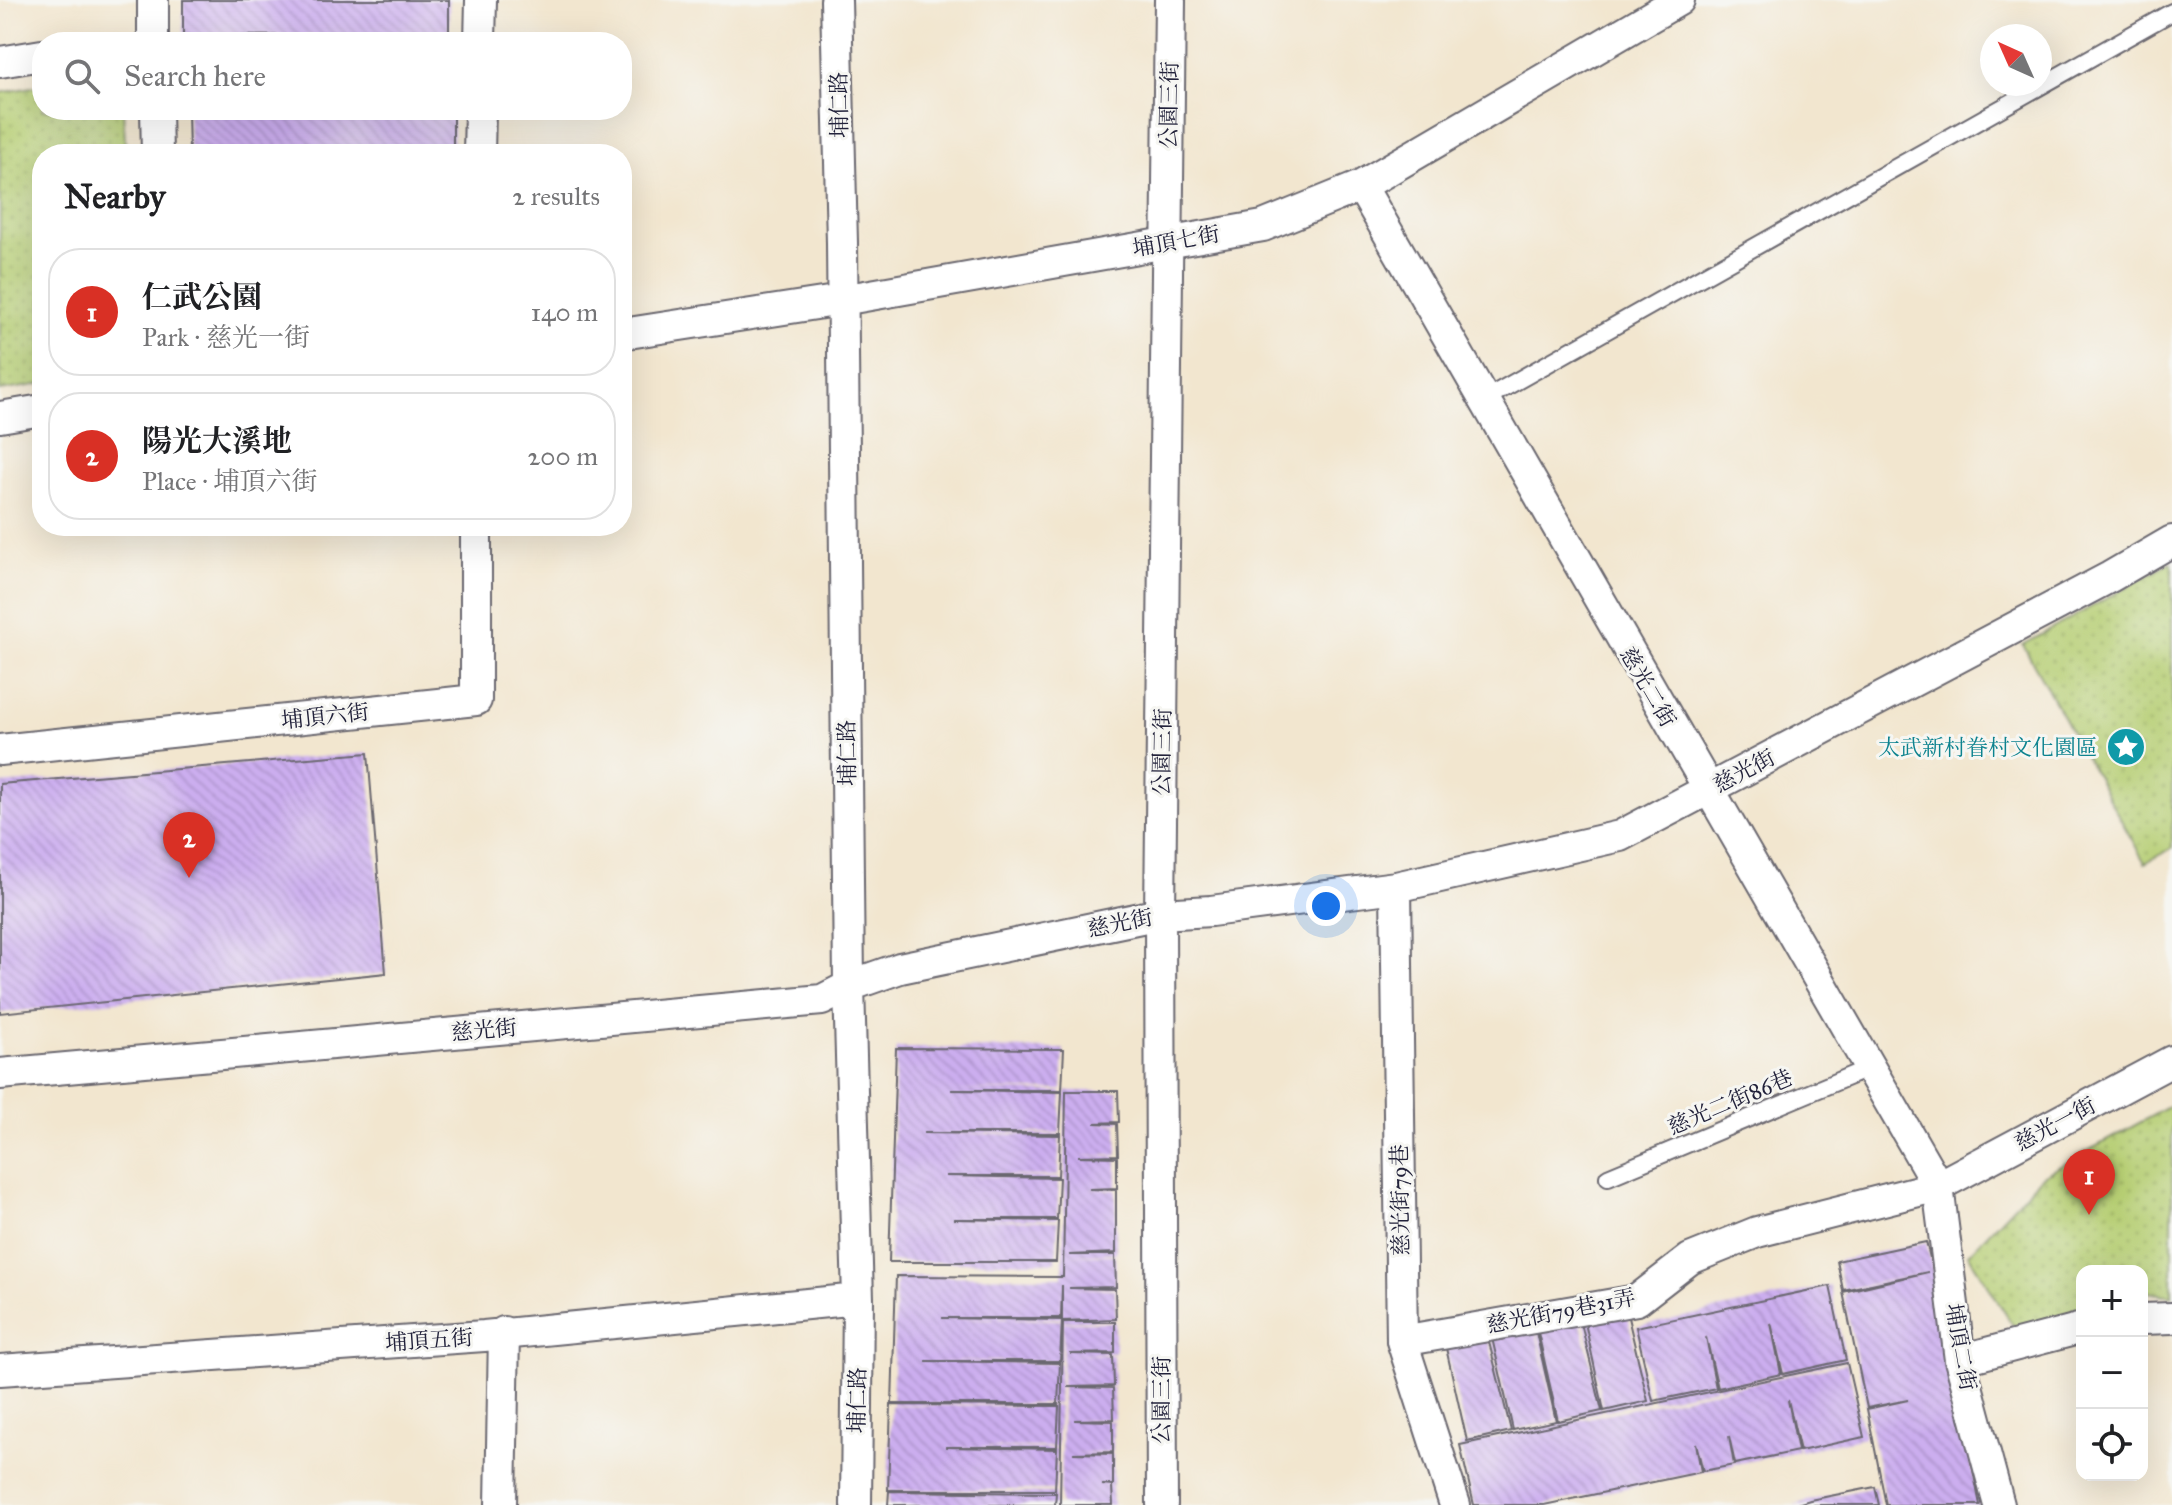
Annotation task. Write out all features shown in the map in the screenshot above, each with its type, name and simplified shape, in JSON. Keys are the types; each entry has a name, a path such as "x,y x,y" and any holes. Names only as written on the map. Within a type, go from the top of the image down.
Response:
{"street":[{"path":"146,32 153,0"},
{"path":"480,32 481,0"},
{"name":"埔仁路","path":"836,0 849,986 858,1299 856,1505"},
{"name":"公園三街","path":"1162,1505 1160,914 1170,0"},
{"name":"埔頂七街","path":"632,332 842,300 1263,226 1361,186 1679,0"},
{"path":"0,62 32,57"},
{"path":"156,120 157,144"},
{"path":"479,144 480,120"},
{"name":"慈光二街","path":"1361,186 1938,1186"},
{"path":"0,417 32,412"},
{"name":"埔頂六街","path":"0,750 476,700 476,536"},
{"name":"慈光街","path":"0,1074 822,1000 849,986 900,968 1160,914 1211,911 1396,887 1620,836 2110,577 2172,541"},
{"name":"慈光街79巷","path":"1396,887 1402,1341 1455,1505"},
{"name":"慈光一街","path":"1938,1186 2172,1061"},
{"name":"慈光街79巷31弄","path":"1402,1341 1637,1300 1690,1259 1757,1232 1938,1186"},
{"name":"埔頂二街","path":"1938,1186 1960,1360 1999,1505"},
{"name":"埔頂五街","path":"0,1370 468,1337 858,1299"},
{"path":"2148,1319 2172,1318"},
{"path":"1960,1360 2076,1329"},
{"path":"501,1505 504,1332"}],"lane":[{"path":"1483,400 2172,12"},
{"name":"慈光二街86巷","path":"1608,1177 1869,1068"}],"green space":[{"path":"32,87 32,120 124,120 125,144 32,144 32,386 0,391 0,93"},
{"name":"太武新村眷村文化園區","path":"2172,562 2172,848 2145,863 2023,645"},
{"path":"2172,1105 2172,1296 2148,1292 2148,1265 2076,1265 2076,1313 2019,1335 1968,1254 2042,1176"}],"building":[{"path":"183,0 449,0 449,32 183,32"},
{"path":"188,120 453,120 453,144 189,144"},
{"path":"368,753 386,973 0,1013 0,784"},
{"path":"896,1048 1064,1049 1062,1090 951,1090 1062,1092 1060,1133 923,1133 1060,1135 1058,1176 945,1176 1059,1178 1057,1219 954,1219 1058,1221 1056,1262 889,1262"},
{"path":"1066,1091 1118,1091 1119,1122 1095,1123 1117,1124 1118,1155 1078,1156 1117,1157 1117,1188 1089,1189 1116,1190 1116,1253 1069,1255 1115,1255 1116,1287 1069,1288 1115,1289 1116,1319 1062,1320 1060,1361 926,1361 1060,1363 1058,1404 892,1404 896,1276 1063,1277","holes":["1062,1285 1062,1320 942,1318 1061,1318"]},
{"path":"1926,1242 1980,1505 1886,1505 1867,1409 1908,1400 1867,1408 1843,1292 1928,1272 1843,1290 1837,1261"},
{"path":"1830,1286 1846,1360 1783,1374 1771,1323 1781,1374 1718,1388 1706,1337 1716,1388 1653,1401 1636,1327"},
{"path":"1626,1309 1648,1401 1604,1411 1584,1318"},
{"path":"1580,1319 1602,1411 1558,1421 1537,1328"},
{"path":"1063,1322 1115,1322 1115,1353 1070,1354 1113,1355 1114,1386 1067,1387 1113,1388 1114,1419 1074,1420 1113,1421 1113,1452 1073,1453 1113,1454 1113,1485 1102,1485 1112,1486 1113,1505 1060,1505"},
{"path":"1535,1328 1556,1421 1513,1430 1492,1338"},
{"path":"1488,1338 1511,1431 1467,1441 1446,1348"},
{"path":"1847,1363 1864,1437 1800,1451 1788,1400 1798,1451 1735,1464 1729,1436 1734,1465 1703,1471 1696,1443 1701,1472 1544,1505 1474,1505 1460,1445"},
{"path":"891,1405 1059,1406 1057,1447 945,1447 1057,1449 1055,1490 888,1490"},
{"path":"1875,1487 1879,1505 1794,1505 1810,1500"},
{"path":"889,1491 1056,1493 1055,1505 888,1505"}],"place":[{"name":"太武新村眷村文化園區","path":"2126,747"},
{"name":"陽光大溪地","path":"189,878"},
{"name":"仁武公園","path":"2089,1215"}]}
